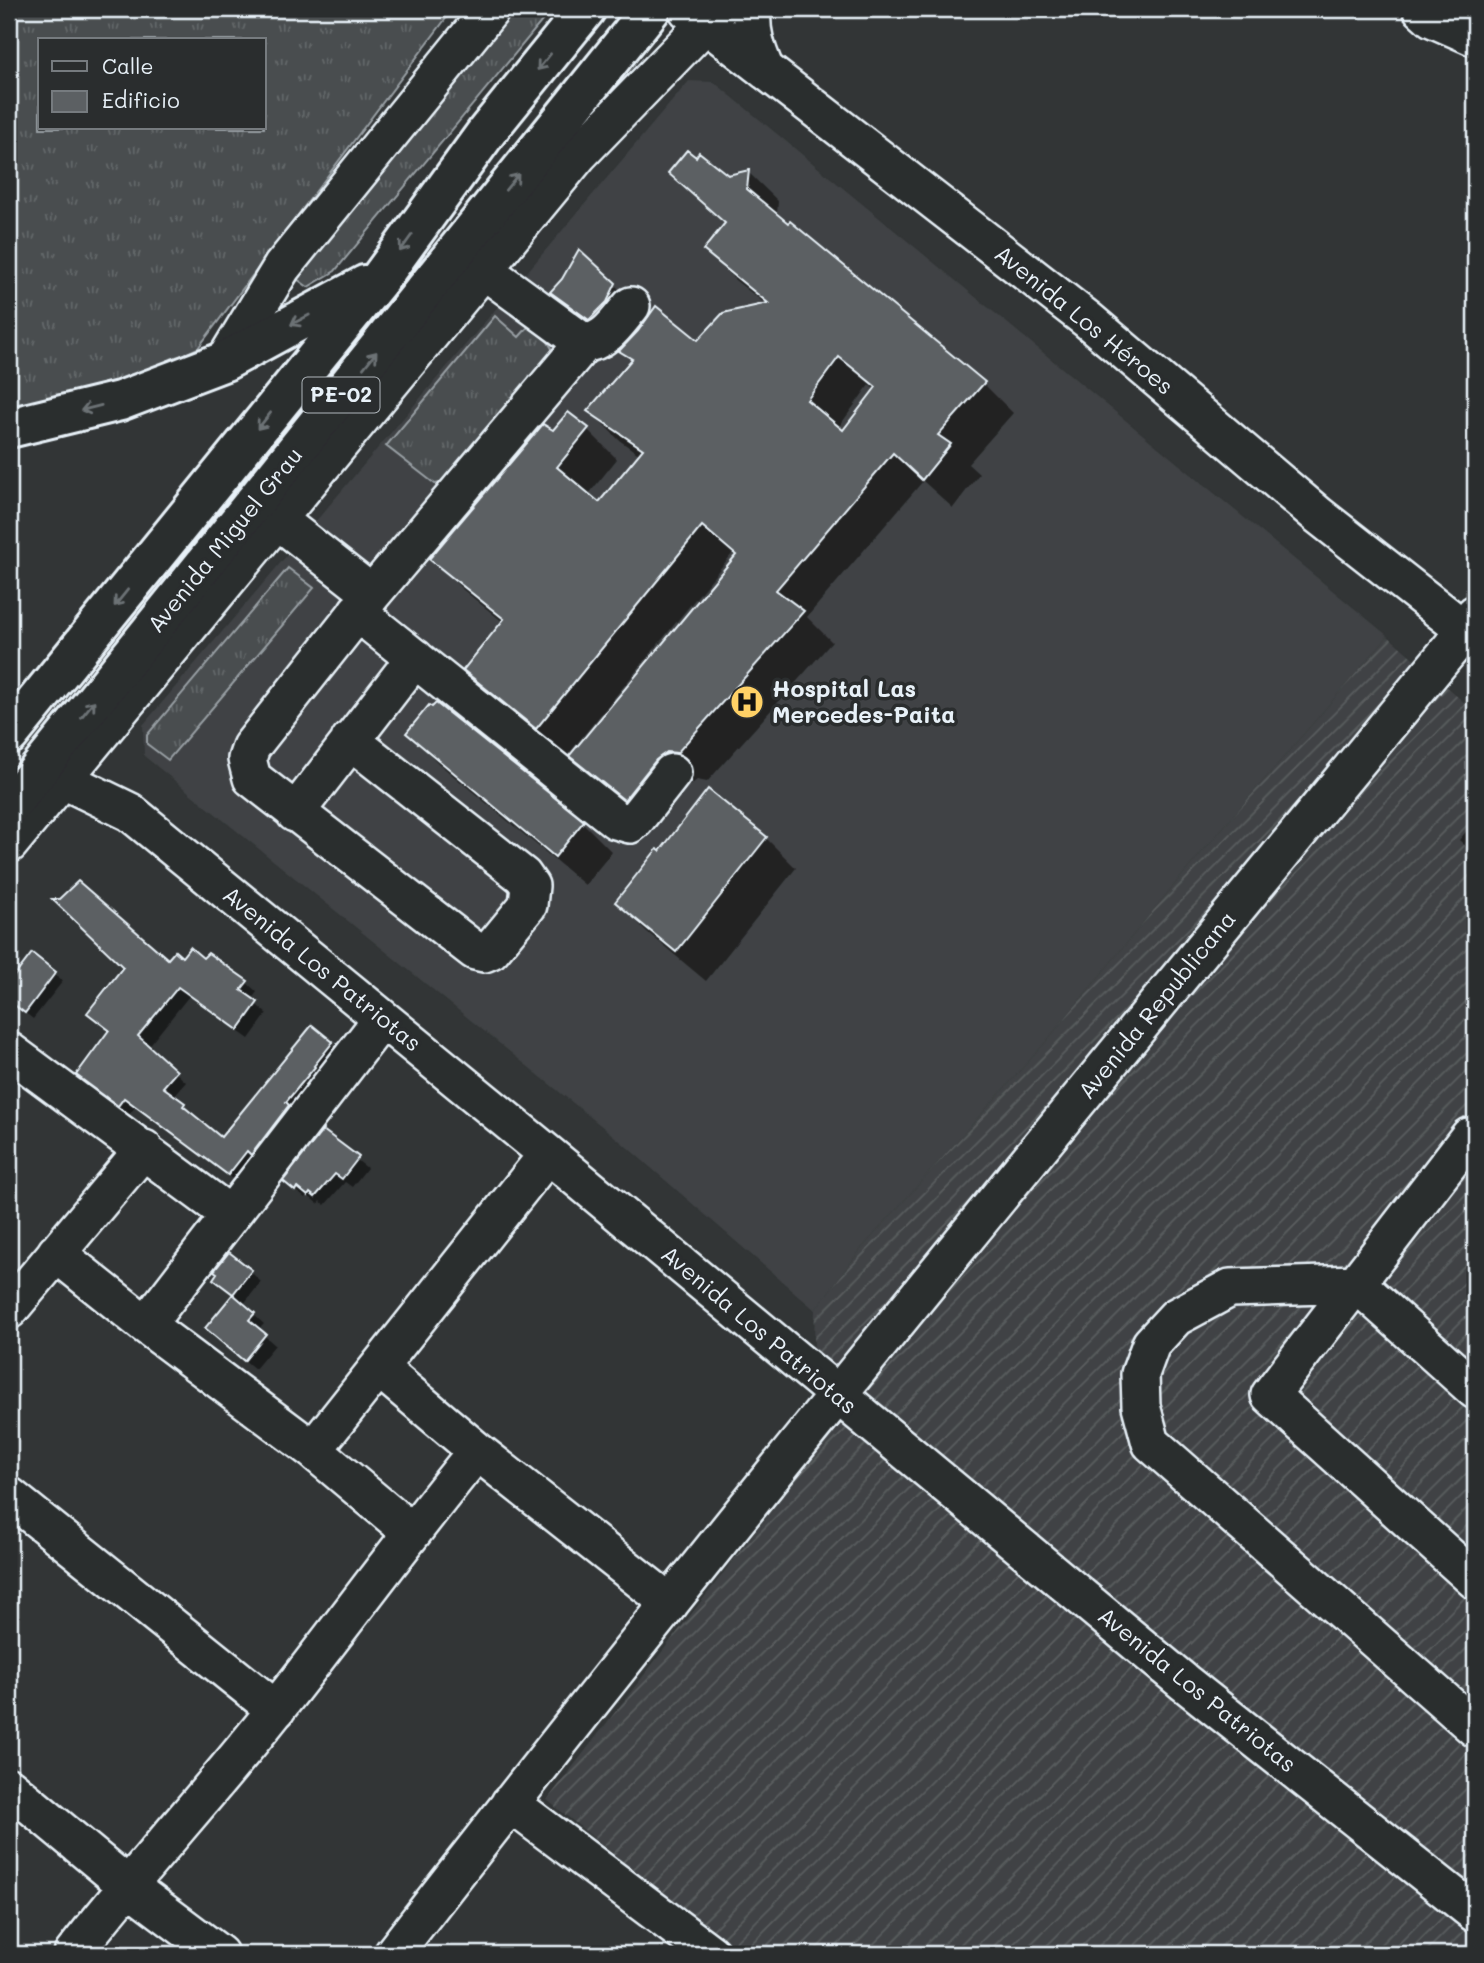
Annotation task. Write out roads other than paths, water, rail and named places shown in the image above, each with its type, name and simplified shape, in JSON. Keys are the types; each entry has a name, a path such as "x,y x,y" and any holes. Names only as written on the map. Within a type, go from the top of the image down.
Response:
{"highway":[{"name":"Avenida Miguel Grau","path":"9,735 382,276 488,130 586,9"},
{"name":"Avenida Miguel Grau","path":"33,789 650,9"},
{"name":"PE-02","path":"9,428 120,401 225,361 382,276"}],"street":[{"path":"225,361 282,267 491,9"},
{"path":"752,9 753,40 765,70"},
{"path":"1422,9 1432,18 1475,37"},
{"name":"Avenida Miguel Grau","path":"33,789 278,520 579,154 703,14"},
{"name":"Avenida Los Héroes","path":"703,14 765,70 1088,320 1318,515 1472,627"},
{"path":"484,270 584,343 592,343 608,333 631,306"},
{"path":"350,740 523,876 530,886 528,905 491,950 484,953 475,951 295,813 252,778 247,759 251,747 365,603 584,343"},
{"path":"278,520 365,603 415,658 623,824 630,824 635,820 671,773"},
{"name":"Avenida Republicana","path":"393,1954 510,1803 837,1394 1472,627"},
{"path":"295,813 415,658"},
{"path":"9,844 33,789"},
{"name":"Avenida Los Patriotas","path":"33,789 130,812 548,1154 1185,1683 1475,1913"},
{"path":"146,1325 382,1018"},
{"path":"9,1051 229,1214"},
{"path":"1475,1138 1469,1137 1270,1395 1475,1580"},
{"path":"9,1310 144,1149"},
{"path":"313,1450 548,1154"},
{"path":"56,1253 146,1325 313,1450 411,1532"},
{"path":"1475,1390 1357,1284 1230,1288 1176,1317 1151,1344 1140,1374 1141,1406 1151,1443 1475,1728"},
{"path":"379,1368 477,1451 670,1603"},
{"path":"72,1954 276,1710 411,1532 477,1451"},
{"path":"9,1496 276,1710"},
{"path":"9,1787 127,1885 219,1954"},
{"path":"510,1803 701,1951"}],"place":[{"name":"Hospital Las Mercedes-Paita","path":"747,702"}]}
